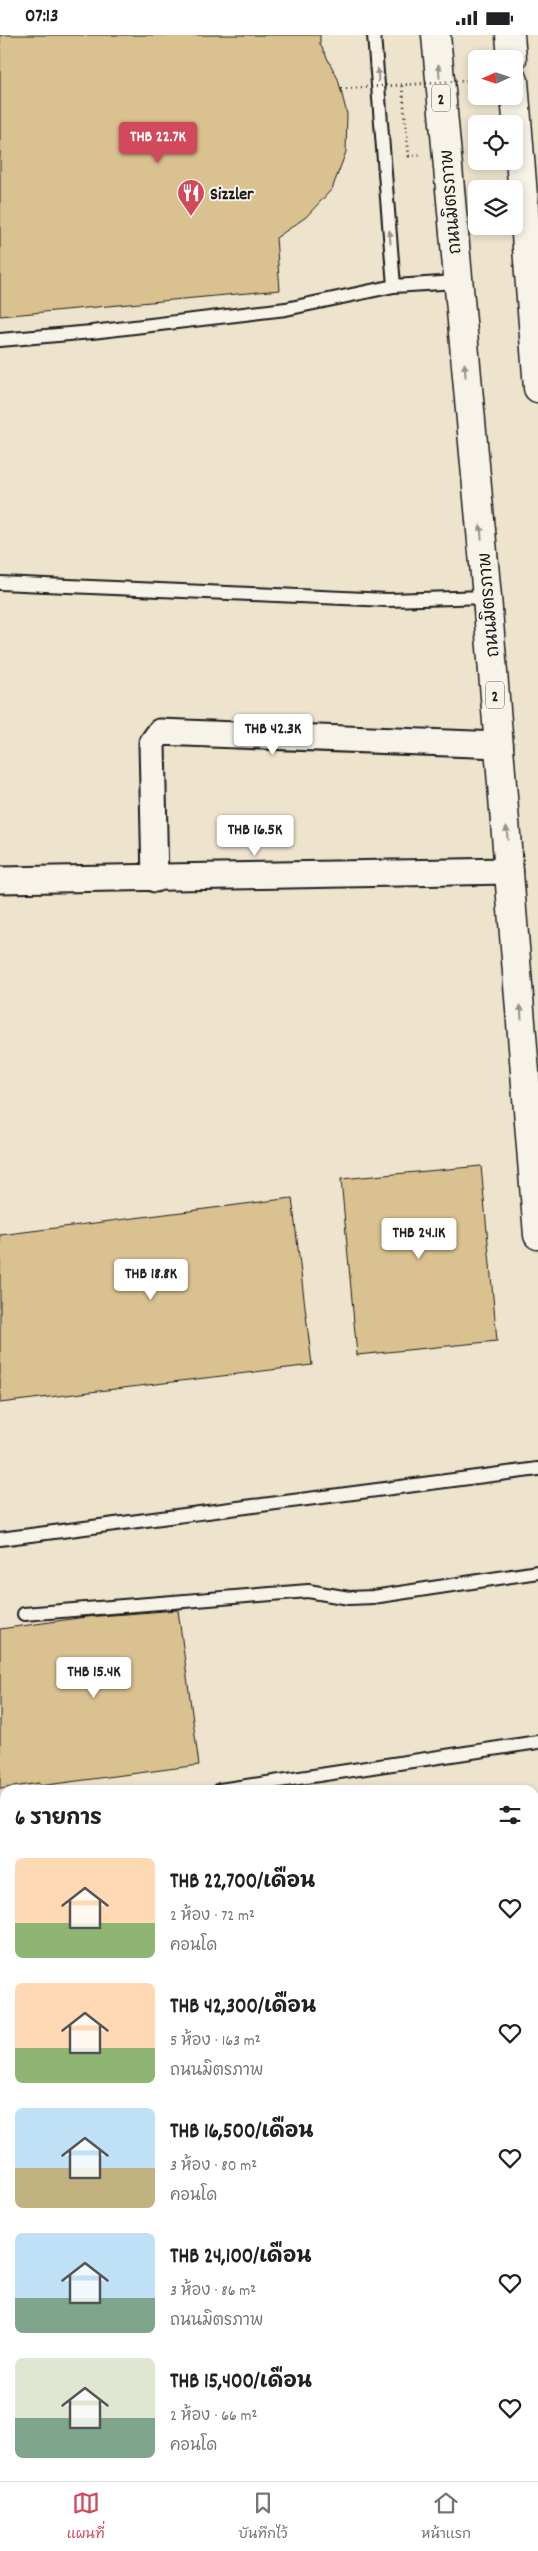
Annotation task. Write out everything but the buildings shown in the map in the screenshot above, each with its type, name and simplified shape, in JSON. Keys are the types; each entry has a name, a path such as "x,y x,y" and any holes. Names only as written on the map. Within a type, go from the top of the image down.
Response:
{"highway":[{"name":"ถนนมิตรภาพ","path":"436,35 500,745 538,1235"},
{"path":"510,35 511,50"},
{"path":"516,105 538,388"}],"street":[{"path":"155,879 152,743 160,732 500,745"},
{"path":"0,880 155,879 510,871"}],"lane":[{"path":"374,35 394,286"},
{"path":"0,340 92,332 286,309 394,286 457,282"},
{"path":"0,583 388,600 487,597"},
{"path":"0,1539 538,1469"},
{"path":"24,1614 308,1591 349,1598 373,1597 538,1572"},
{"path":"254,1785 538,1743"}],"path":[{"path":"341,89 468,82"},
{"path":"402,86 410,156"}],"place":[{"name":"Sizzler","path":"191,217"}]}
